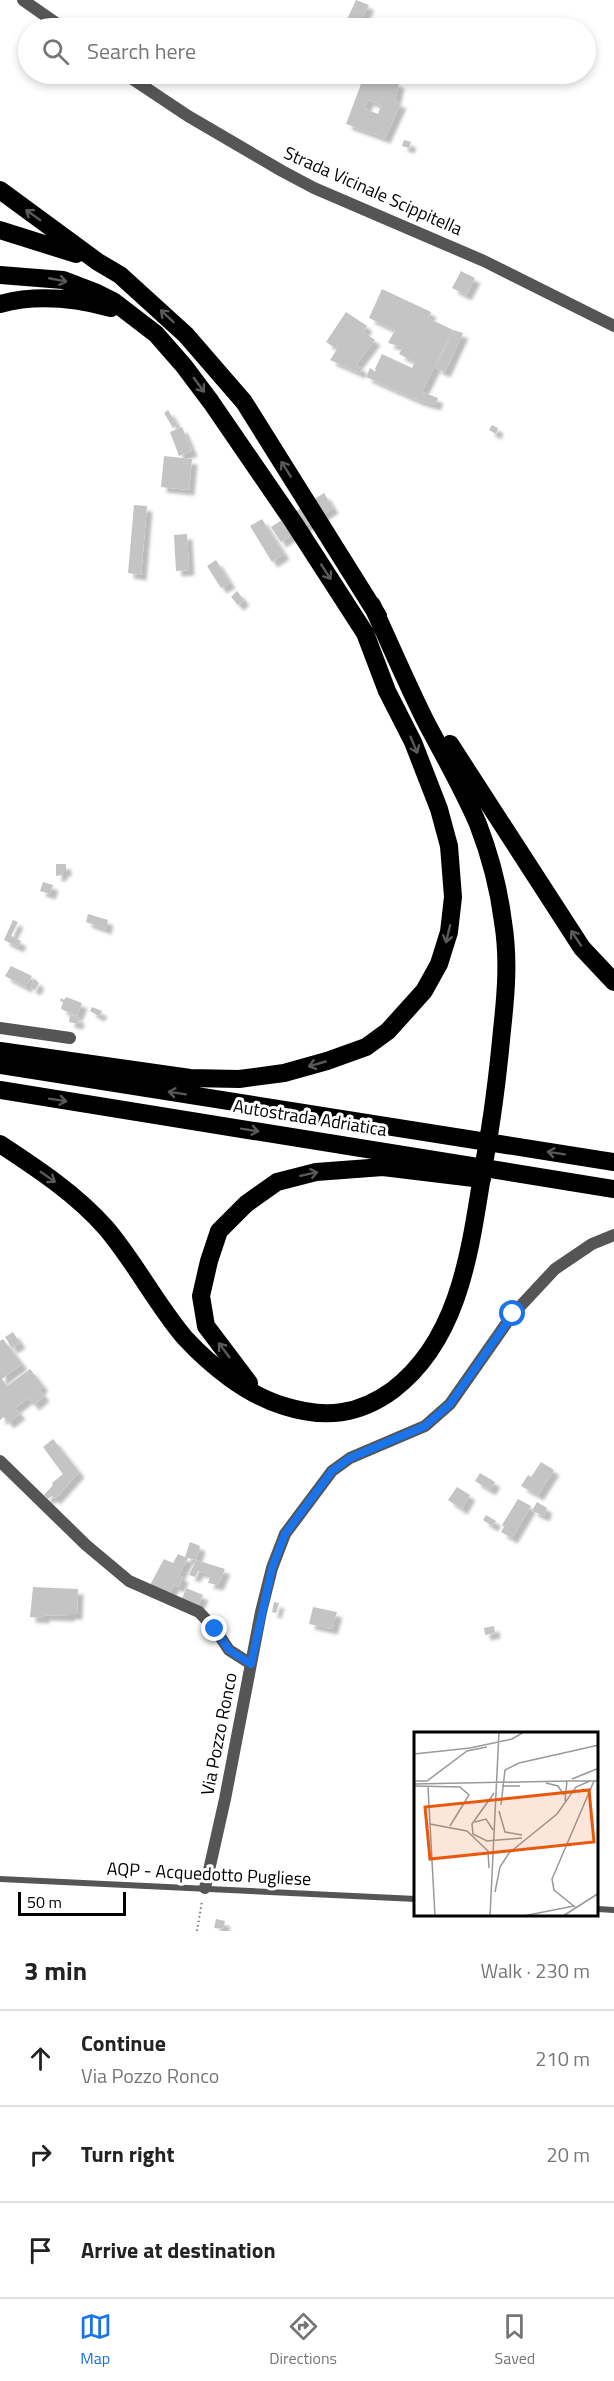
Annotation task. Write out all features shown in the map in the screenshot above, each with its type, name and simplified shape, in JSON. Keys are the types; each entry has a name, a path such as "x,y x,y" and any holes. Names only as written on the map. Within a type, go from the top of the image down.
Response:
{"highway":[{"path":"0,190 135,287 186,335 244,402 372,605 433,717 535,878 582,948 614,982"},
{"path":"0,230 21,234 98,262"},
{"path":"0,275 63,280 97,293 130,313 167,346 198,384 294,523 425,720"},
{"path":"0,304 37,297 55,298 100,305 130,313"},
{"path":"0,1144 62,1187 106,1228 185,1337 219,1369 259,1396 285,1407 318,1414 351,1412 374,1404 403,1382 420,1365 437,1341 458,1295 471,1246 498,1076 507,978 504,923 493,873 479,827 456,776 425,720 372,605"},
{"path":"0,1051 190,1078 239,1078 285,1073 366,1047 405,1015 424,991 439,964 449,932 453,897 449,846 439,809 413,742 387,691 365,633"},
{"name":"Autostrada Adriatica","path":"0,1065 614,1162"},
{"name":"Autostrada Adriatica","path":"0,1090 614,1189"},
{"path":"259,1396 206,1326 201,1296 219,1231 246,1204 277,1182 316,1172 383,1167 614,1193"}],"street":[{"path":"24,0 49,18"},
{"name":"Strada Vicinale Scippitella","path":"140,84 188,116 314,188 484,261 614,326"},
{"path":"0,1028 70,1038"},
{"name":"Via Pozzo Ronco","path":"205,1888 272,1568 285,1534 332,1471 350,1458 425,1426 450,1404 513,1314 555,1269 592,1244 614,1235"},
{"path":"0,1461 86,1545 129,1581 199,1612 215,1629 229,1650 251,1664"}],"lane":[{"name":"AQP - Acquedotto Pugliese","path":"0,1879 414,1899"},
{"path":"599,1909 614,1910"}],"path":[{"path":"196,1931 205,1888"}],"building":[{"path":"356,0 369,5 362,18 348,18"},
{"path":"361,84 399,84 395,101 401,103 385,138 346,124","holes":["368,100 381,105 378,114 365,109"]},
{"path":"404,140 411,142 409,148 402,146"},
{"path":"461,271 475,278 466,295 452,288"},
{"path":"382,289 431,312 428,318 453,330 422,392 438,398 435,405 366,377 370,368 376,372 375,369 382,354 412,368 415,362 399,354 403,347 388,343 395,330 369,318"},
{"path":"346,312 367,326 363,332 375,340 356,365 362,368 360,373 330,360 337,349 326,342"},
{"path":"453,330 463,333 445,372 436,368"},
{"path":"168,410 177,425 173,428 164,413"},
{"path":"492,425 498,428 496,434 489,430"},
{"path":"182,427 192,451 179,456 170,432"},
{"path":"164,456 192,459 189,490 161,487"},
{"path":"324,493 333,508 281,542 271,527"},
{"path":"134,505 147,506 141,575 128,573"},
{"path":"262,519 284,554 272,562 250,526"},
{"path":"187,534 189,570 176,571 174,535"},
{"path":"216,560 230,583 221,588 207,566"},
{"path":"237,591 244,600 238,605 231,597"},
{"path":"56,864 66,864 66,871 62,871 62,875 56,876"},
{"path":"43,882 53,885 50,894 40,891"},
{"path":"88,914 108,920 106,929 86,922"},
{"path":"13,920 18,922 11,936 21,941 18,947 4,940"},
{"path":"11,966 32,976 26,987 5,976"},
{"path":"34,979 39,983 35,990 30,987"},
{"path":"66,997 82,1003 77,1016 61,1009 63,1002 60,1001 61,998 64,1000"},
{"path":"92,1007 102,1011 99,1016 90,1011"},
{"path":"70,1015 79,1018 78,1024 69,1022"},
{"path":"13,1332 20,1343 12,1348 5,1337"},
{"path":"3,1339 22,1364 2,1379 7,1386 30,1369 43,1386 39,1389 44,1396 34,1405 28,1398 15,1408 20,1414 8,1423 4,1417 0,1420 0,1341"},
{"path":"53,1439 79,1472 55,1499 52,1496 48,1499 44,1495 53,1485 52,1483 63,1474 43,1447"},
{"path":"541,1462 554,1470 538,1495 521,1486 528,1475 531,1477"},
{"path":"480,1473 495,1482 490,1490 475,1481"},
{"path":"457,1487 470,1495 462,1509 448,1500"},
{"path":"518,1499 531,1506 512,1538 501,1532 504,1527 502,1525"},
{"path":"537,1502 547,1508 544,1516 532,1511"},
{"path":"486,1515 496,1521 492,1526 483,1520"},
{"path":"190,1542 200,1546 196,1560 188,1558 179,1575 183,1577 179,1587 174,1585 169,1594 150,1585 164,1559 173,1563 178,1554 185,1557"},
{"path":"196,1560 225,1569 218,1585 208,1583 211,1575 198,1571 195,1577 189,1575"},
{"path":"33,1587 78,1589 77,1614 44,1615 44,1618 30,1617"},
{"path":"186,1588 203,1595 198,1606 182,1599"},
{"path":"274,1602 279,1603 276,1613 272,1612"},
{"path":"313,1607 337,1612 332,1629 309,1624"},
{"path":"494,1626 495,1633 485,1635 484,1628"},
{"path":"216,1919 225,1921 223,1929 214,1928"}],"route":[{"path":"215,1629 229,1650 251,1664 272,1568 285,1534 332,1471 350,1458 425,1426 450,1404 513,1314"}]}
